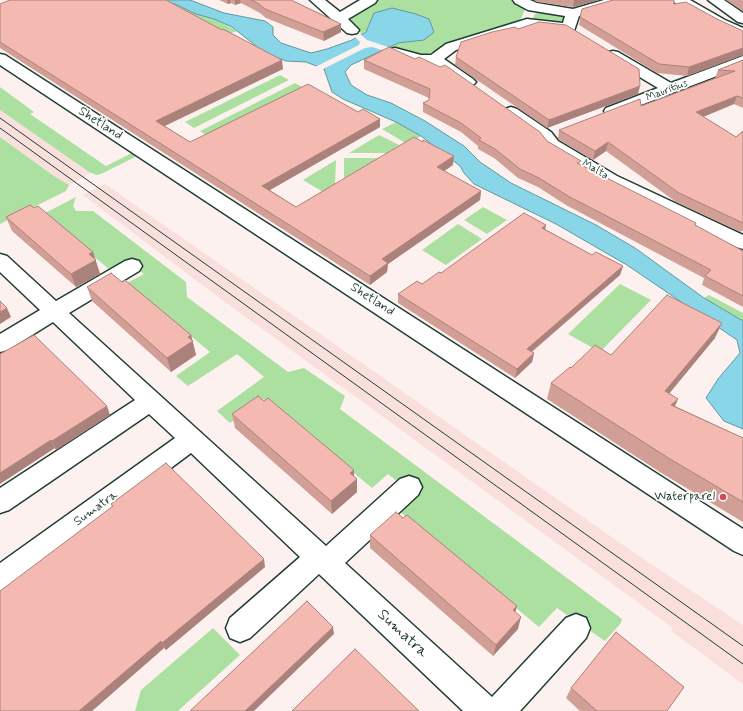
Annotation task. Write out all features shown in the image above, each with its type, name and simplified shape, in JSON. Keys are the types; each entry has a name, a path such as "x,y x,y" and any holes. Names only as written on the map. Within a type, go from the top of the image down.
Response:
{"street":[{"path":"317,0 352,30"},
{"path":"328,0 366,3"},
{"path":"520,0 533,7 573,13 619,0"},
{"path":"680,0 720,23 743,33"},
{"path":"702,0 716,1 743,19"},
{"path":"339,19 366,3"},
{"path":"527,23 533,7"},
{"path":"569,28 573,13"},
{"path":"434,59 451,47 527,23 569,28 582,36"},
{"path":"603,49 670,90"},
{"path":"395,52 421,59 434,59 480,91"},
{"name":"Shetland","path":"0,58 743,543"},
{"name":"Mauritius","path":"601,116 743,61"},
{"name":"Malta","path":"500,104 552,133 552,145 611,180 743,244"},
{"name":"Sumatra","path":"0,261 485,711"},
{"path":"0,344 56,313 132,266"},
{"path":"0,502 151,401"},
{"name":"Sumatra","path":"0,579 192,439"},
{"path":"240,628 409,487"},
{"path":"499,711 576,628"}],"shaded area":[{"path":"0,110 91,173 69,185 54,176 0,137"},
{"path":"105,184 636,554 743,625 743,684 671,631 673,628 210,291 83,195"}],"green space":[{"path":"376,0 512,0 526,7 519,23 448,45 420,56 389,47 398,43 408,42 370,22 366,31 362,34 345,20"},
{"path":"182,8 214,19 237,31 218,38 174,11"},
{"path":"541,12 566,16 565,23 535,20 533,18 535,14"},
{"path":"280,75 289,80 194,128 185,122"},
{"path":"295,83 304,88 209,137 200,131"},
{"path":"0,87 34,112 30,114 106,166 134,152 139,155 101,174 97,175 89,172 0,110"},
{"path":"396,122 421,136 407,144 382,129"},
{"path":"379,135 399,145 388,153 349,153"},
{"path":"0,137 69,185 66,191 0,224"},
{"path":"344,158 379,158 344,179"},
{"path":"336,160 335,184 323,192 303,180"},
{"path":"76,197 73,206 76,211 93,211 186,282 187,297 288,372 304,368 345,396 340,409 622,619 621,623 605,641 557,608 539,627 399,511 415,496 388,474 372,488 264,399 230,423 217,411 264,377 237,354 188,386 176,376 210,352 127,283 144,274 126,261 110,270 43,214"},
{"path":"483,207 507,220 487,234 464,220"},
{"path":"458,224 482,239 446,265 422,250"},
{"path":"620,284 651,300 600,352 568,334"},
{"path":"709,295 743,313 743,321 704,298"},
{"path":"213,628 240,655 178,711 135,711 141,690"}],"water":[{"path":"157,0 190,0 224,13 265,21 273,27 273,35 281,43 311,53 352,40 366,32 374,13 392,8 429,19 434,32 424,40 398,43 351,65 345,72 351,85 367,95 391,103 425,121 464,146 480,162 511,183 596,225 635,248 704,298 743,321 743,429 724,421 706,398 718,379 740,353 737,340 627,265 556,224 474,184 460,166 421,136 396,122 343,99 332,92 324,69 306,62 286,61 265,53 232,27 214,19 196,14 175,4"}],"pier":[{"path":"359,33 367,40 391,48 385,51 372,47 365,48 321,70 315,67 359,45 360,42 354,36"}],"building":[{"path":"10,0 166,0 282,60 156,121 190,142 308,84 358,112 363,109 380,119 262,186 296,207 414,137 454,156 437,167 481,191 382,259 388,263 370,276 0,42 0,4"},
{"path":"251,0 291,0 341,24 323,32 265,9"},
{"path":"613,0 674,0 674,4 686,2 743,31 743,48 689,67 659,64 580,17 582,9"},
{"path":"539,22 566,25 639,69 640,86 549,120 456,57 461,42 492,32 515,27 518,29"},
{"path":"389,47 415,59 419,57 440,67 445,65 540,132 547,141 581,161 577,163 696,223 695,225 743,251 743,296 705,276 711,270 568,196 539,178 520,169 495,149 479,140 481,138 461,123 423,103 429,100 430,89 364,60"},
{"path":"743,60 743,98 737,96 696,112 736,137 743,131 743,223 679,193 608,142 595,151 559,130 640,99 641,106 735,71 718,70"},
{"path":"30,205 34,208 38,206 93,252 89,254 96,260 71,274 6,217"},
{"path":"524,213 546,225 542,228 592,255 596,252 623,266 527,349 534,353 517,369 398,294 417,281 422,284 439,272 441,273"},
{"path":"111,273 122,282 125,280 191,335 188,337 193,341 167,358 87,287"},
{"path":"667,295 722,323 665,391 678,399 671,405 743,438 743,502 670,459 551,383 570,367 571,368 595,345 611,355"},
{"path":"0,301 7,308 0,312"},
{"path":"34,335 107,406 0,473 0,354"},
{"path":"258,396 264,401 268,398 354,470 350,473 357,479 331,501 232,414"},
{"path":"166,463 264,559 162,643 161,641 79,711 0,711 0,591 113,506 111,504"},
{"path":"396,512 403,518 407,515 517,606 513,610 521,617 496,645 370,535"},
{"path":"307,601 333,627 245,711 190,711"},
{"path":"616,632 684,687 667,711 597,711 571,688"},
{"path":"355,649 419,711 292,711"}],"tram line":[{"path":"0,118 743,646"},
{"path":"0,128 743,664"}],"place":[{"name":"Waterparel","path":"723,497"}]}
